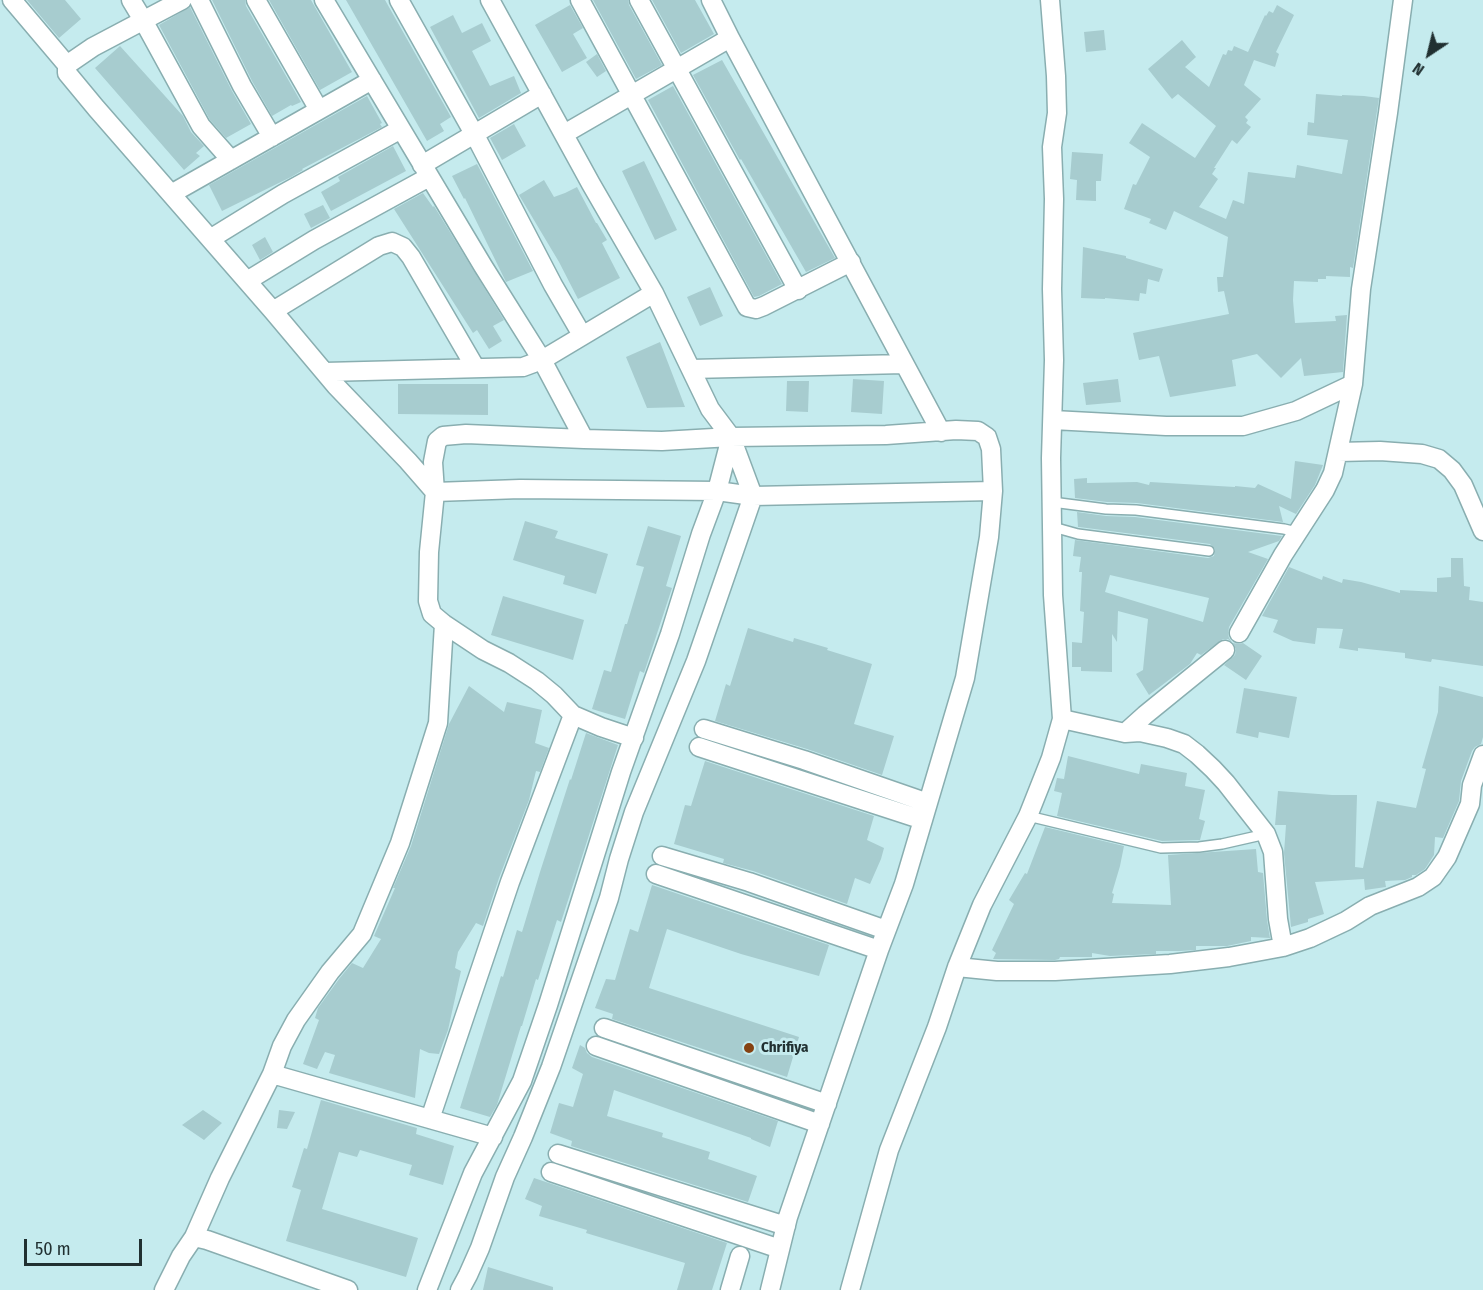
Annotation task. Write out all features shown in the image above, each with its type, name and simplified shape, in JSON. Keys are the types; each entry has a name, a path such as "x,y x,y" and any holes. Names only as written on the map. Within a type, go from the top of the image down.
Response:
{"street":[{"path":"12,0 67,66 67,73 73,81 336,386 435,492"},
{"path":"130,0 201,126 231,160"},
{"path":"67,66 93,47 182,0"},
{"path":"199,0 242,86 272,137"},
{"path":"256,0 319,110"},
{"path":"324,0 542,360 584,439"},
{"path":"399,0 582,335"},
{"path":"460,1290 480,1248 504,1177 551,1067 609,898 634,812 696,661 753,495 731,437 710,409 654,293 490,0"},
{"path":"580,0 747,307 756,309 851,262"},
{"path":"639,0 798,290"},
{"path":"711,0 941,432"},
{"path":"850,1290 889,1149 982,905 1028,816 1052,758 1062,719 1053,595 1051,459 1054,360 1052,289 1054,199 1052,147 1057,113 1050,0"},
{"path":"1239,633 1333,473 1353,384 1361,289 1387,124 1403,0"},
{"path":"564,134 730,38"},
{"path":"171,194 372,80"},
{"path":"247,281 426,171 474,134 542,94"},
{"path":"210,239 282,194 401,129"},
{"path":"273,311 378,246 392,242 403,247 411,256 475,367"},
{"path":"325,372 523,367 542,360 654,293"},
{"path":"691,369 904,364"},
{"path":"1053,420 1166,426 1243,426 1296,411 1353,384"},
{"path":"634,738 573,715 554,695 525,673 483,650 432,614 428,601 429,552 435,492 433,462 437,441 443,436 466,434 662,441 731,437 886,435 956,430 978,431 987,437 991,449 993,491 989,537 965,678 904,884 879,950 786,1226 770,1290"},
{"path":"427,1290 473,1173 522,1081 621,772 717,491 731,437"},
{"path":"1338,452 1380,451 1422,454 1439,459 1452,470 1463,485 1483,531"},
{"path":"435,492 520,489 717,491 753,495 993,491"},
{"path":"164,1290 194,1237 296,1020 330,972 362,934 400,843 438,723 444,624"},
{"path":"1125,733 1225,650"},
{"path":"430,1119 510,882 573,715"},
{"path":"1062,719 1125,733 1140,732 1184,744 1226,783 1266,834 1273,852 1278,919 1283,947"},
{"path":"704,729 804,760 926,812"},
{"path":"699,747 798,779 926,812"},
{"path":"957,967 997,971 1055,971 1170,964 1283,947 1310,938 1370,906 1418,887 1433,877 1447,857 1478,788 1483,755"},
{"path":"798,779 804,760"},
{"path":"662,856 749,882 886,930"},
{"path":"656,874 879,950"},
{"path":"742,903 749,882"},
{"path":"604,1028 827,1104"},
{"path":"596,1046 820,1124"},
{"path":"691,1080 697,1059"},
{"path":"272,1074 494,1137"},
{"path":"558,1154 786,1226"},
{"path":"551,1172 780,1249"},
{"path":"642,1203 648,1182"},
{"path":"194,1237 348,1290"},
{"path":"730,1290 740,1256"}],"lane":[{"path":"1052,502 1106,509 1146,511 1297,532"},
{"path":"1053,527 1078,534 1209,551"},
{"path":"1028,816 1161,848 1222,844 1266,834"}],"building":[{"path":"27,0 65,0 81,19 59,38"},
{"path":"212,0 245,0 246,6 301,102 272,116"},
{"path":"269,0 311,0 352,72 320,90"},
{"path":"346,0 385,0 451,117 440,124 444,131 427,141"},
{"path":"593,0 628,0 662,65 636,79"},
{"path":"652,0 695,0 714,34 681,53"},
{"path":"570,5 583,28 573,34 587,58 562,72 535,25"},
{"path":"1277,5 1294,15 1276,52 1279,54 1275,67 1254,60 1244,85 1261,99 1245,117 1248,120 1246,123 1251,127 1237,144 1232,140 1214,168 1216,168 1212,174 1218,179 1199,207 1226,219 1233,200 1244,204 1248,172 1295,178 1297,165 1342,174 1348,140 1307,135 1308,122 1314,123 1316,94 1379,98 1350,277 1326,276 1326,279 1318,279 1318,282 1294,281 1295,323 1336,321 1335,316 1347,315 1343,372 1304,376 1301,358 1281,378 1257,354 1232,360 1236,386 1170,397 1159,356 1139,360 1133,333 1229,314 1224,291 1218,292 1217,277 1223,277 1228,237 1174,211 1166,230 1149,223 1151,219 1124,209 1133,184 1136,185 1150,157 1129,143 1142,123 1195,158 1216,126 1178,94 1172,99 1148,69 1182,40 1196,57 1185,67 1209,87 1223,54 1226,55 1228,50 1232,51 1234,46 1248,52 1265,15 1269,11 1273,13"},
{"path":"190,7 251,124 226,138 210,120 159,25"},
{"path":"453,15 462,33 482,23 491,41 472,51 490,86 514,76 521,93 479,118 430,27"},
{"path":"1104,30 1106,50 1086,52 1084,32"},
{"path":"120,46 183,116 191,132 204,146 196,153 200,156 184,170 95,68"},
{"path":"597,54 606,71 597,77 586,62"},
{"path":"722,60 835,258 806,272 693,75"},
{"path":"673,86 782,284 759,296 754,297 648,100"},
{"path":"367,96 382,127 291,177 222,211 209,185"},
{"path":"514,124 526,146 502,160 490,138"},
{"path":"393,146 406,171 331,211 321,192 340,181 338,177"},
{"path":"1072,152 1103,154 1101,181 1096,181 1096,201 1076,200 1077,180 1070,179"},
{"path":"644,161 677,230 655,240 622,171"},
{"path":"477,164 533,271 506,282 452,176"},
{"path":"544,180 554,197 577,187 607,240 602,243 620,278 578,299 519,195"},
{"path":"423,193 434,206 504,320 493,326 502,341 489,349 477,330 473,333 394,209"},
{"path":"323,205 330,218 311,228 304,214"},
{"path":"265,237 273,252 260,260 252,245"},
{"path":"1083,247 1126,256 1126,258 1163,269 1159,282 1148,279 1146,294 1140,293 1139,301 1081,298"},
{"path":"710,287 723,316 700,326 687,297"},
{"path":"660,342 685,407 647,408 626,357"},
{"path":"853,379 884,381 882,414 851,412"},
{"path":"1118,379 1121,402 1086,405 1083,383"},
{"path":"787,381 809,381 808,412 786,411"},
{"path":"398,384 488,384 488,415 398,414"},
{"path":"1295,461 1323,465 1315,485 1296,514 1279,506 1283,522 1137,503 1075,498 1074,479 1087,478 1087,483 1137,482 1149,485 1150,482 1255,488 1258,484 1291,499"},
{"path":"1077,512 1282,536 1279,541 1248,552 1268,559 1229,627 1228,634 1232,642 1223,639 1201,655 1197,653 1190,664 1149,695 1136,674 1143,670 1148,619 1118,611 1117,642 1112,634 1112,672 1081,671 1081,667 1072,667 1072,642 1082,643 1084,612 1080,611 1081,557 1073,556 1075,540 1208,558 1214,556 1215,549 1210,544 1078,527","holes":["1110,575 1209,598 1203,622 1105,592"]},
{"path":"525,521 558,531 555,538 608,554 596,594 563,584 565,576 513,560"},
{"path":"648,526 681,536 666,586 672,588 644,673 640,671 625,719 592,709 604,670 611,672 625,624 627,624 644,567 636,565"},
{"path":"1451,558 1463,558 1464,586 1470,587 1469,600 1483,602 1483,666 1405,658 1405,653 1339,648 1343,629 1317,628 1315,644 1293,641 1273,632 1278,620 1262,616 1289,567 1322,580 1323,576 1342,583 1343,579 1361,582 1400,593 1400,590 1437,592 1437,578 1451,577"},
{"path":"503,596 584,620 573,660 491,635"},
{"path":"748,628 793,642 794,638 872,664 854,724 894,736 882,775 715,721 726,684 730,686"},
{"path":"1233,643 1243,643 1262,656 1246,680 1224,665 1235,655 1236,649"},
{"path":"469,686 504,712 507,702 542,710 535,743 549,748 540,772 536,771 529,800 483,926 476,923 458,952 455,968 461,971 448,1030 439,1054 420,1049 415,1098 329,1073 335,1055 325,1052 317,1069 303,1064 319,1020 315,1018 318,1008 352,963 363,968 381,939 374,936 411,846 449,724"},
{"path":"1439,686 1483,697 1483,737 1481,744 1472,751 1461,781 1459,801 1443,838 1435,837 1434,855 1425,869 1416,875 1405,880 1385,881 1386,887 1365,890 1364,879 1315,882 1324,914 1291,927 1284,853 1286,825 1275,825 1278,791 1357,795 1355,867 1363,868 1377,801 1416,808 1426,769 1422,768 1438,712"},
{"path":"1244,688 1297,697 1289,738 1259,732 1258,738 1236,733"},
{"path":"586,733 618,745 561,922 557,920 497,1105 490,1117 460,1108 501,976 503,977 517,930 522,932"},
{"path":"1068,756 1139,774 1141,764 1187,773 1185,786 1205,790 1199,819 1205,821 1200,840 1162,841 1057,816 1062,793 1054,791 1057,778 1064,779"},
{"path":"705,761 874,816 867,840 884,848 870,884 855,878 847,904 753,871 723,863 724,859 674,844 685,805 691,806"},
{"path":"1045,827 1124,846 1112,893 1114,894 1112,903 1171,905 1168,855 1256,849 1258,872 1263,873 1270,938 1251,937 1251,941 1227,946 1196,946 1196,950 1156,951 1156,954 1110,956 1092,953 1092,957 1060,957 1055,960 993,959 996,953 992,950 1014,904 1009,900 1025,873 1027,874"},
{"path":"652,885 829,945 819,976 741,954 667,929 649,988 799,1037 787,1077 612,1019 613,1014 595,1008 606,979 615,980 630,929 638,932"},
{"path":"580,1045 592,1057 778,1121 770,1147 751,1138 614,1090 607,1116 663,1133 662,1137 710,1152 708,1159 757,1176 748,1202 571,1146 572,1141 550,1133 559,1103 573,1107 583,1074 572,1068"},
{"path":"321,1100 417,1128 416,1134 454,1146 443,1185 409,1175 412,1165 360,1150 357,1157 339,1152 322,1209 418,1238 406,1277 286,1241 301,1190 292,1187 304,1148 307,1149"},
{"path":"203,1110 222,1123 204,1140 182,1125"},
{"path":"279,1110 295,1112 287,1129 277,1128"},
{"path":"534,1178 727,1243 712,1290 677,1290 685,1263 539,1216 542,1206 525,1199"},
{"path":"488,1267 553,1287 553,1290 483,1290"}],"place":[{"name":"Chrifiya","path":"749,1048"}]}
